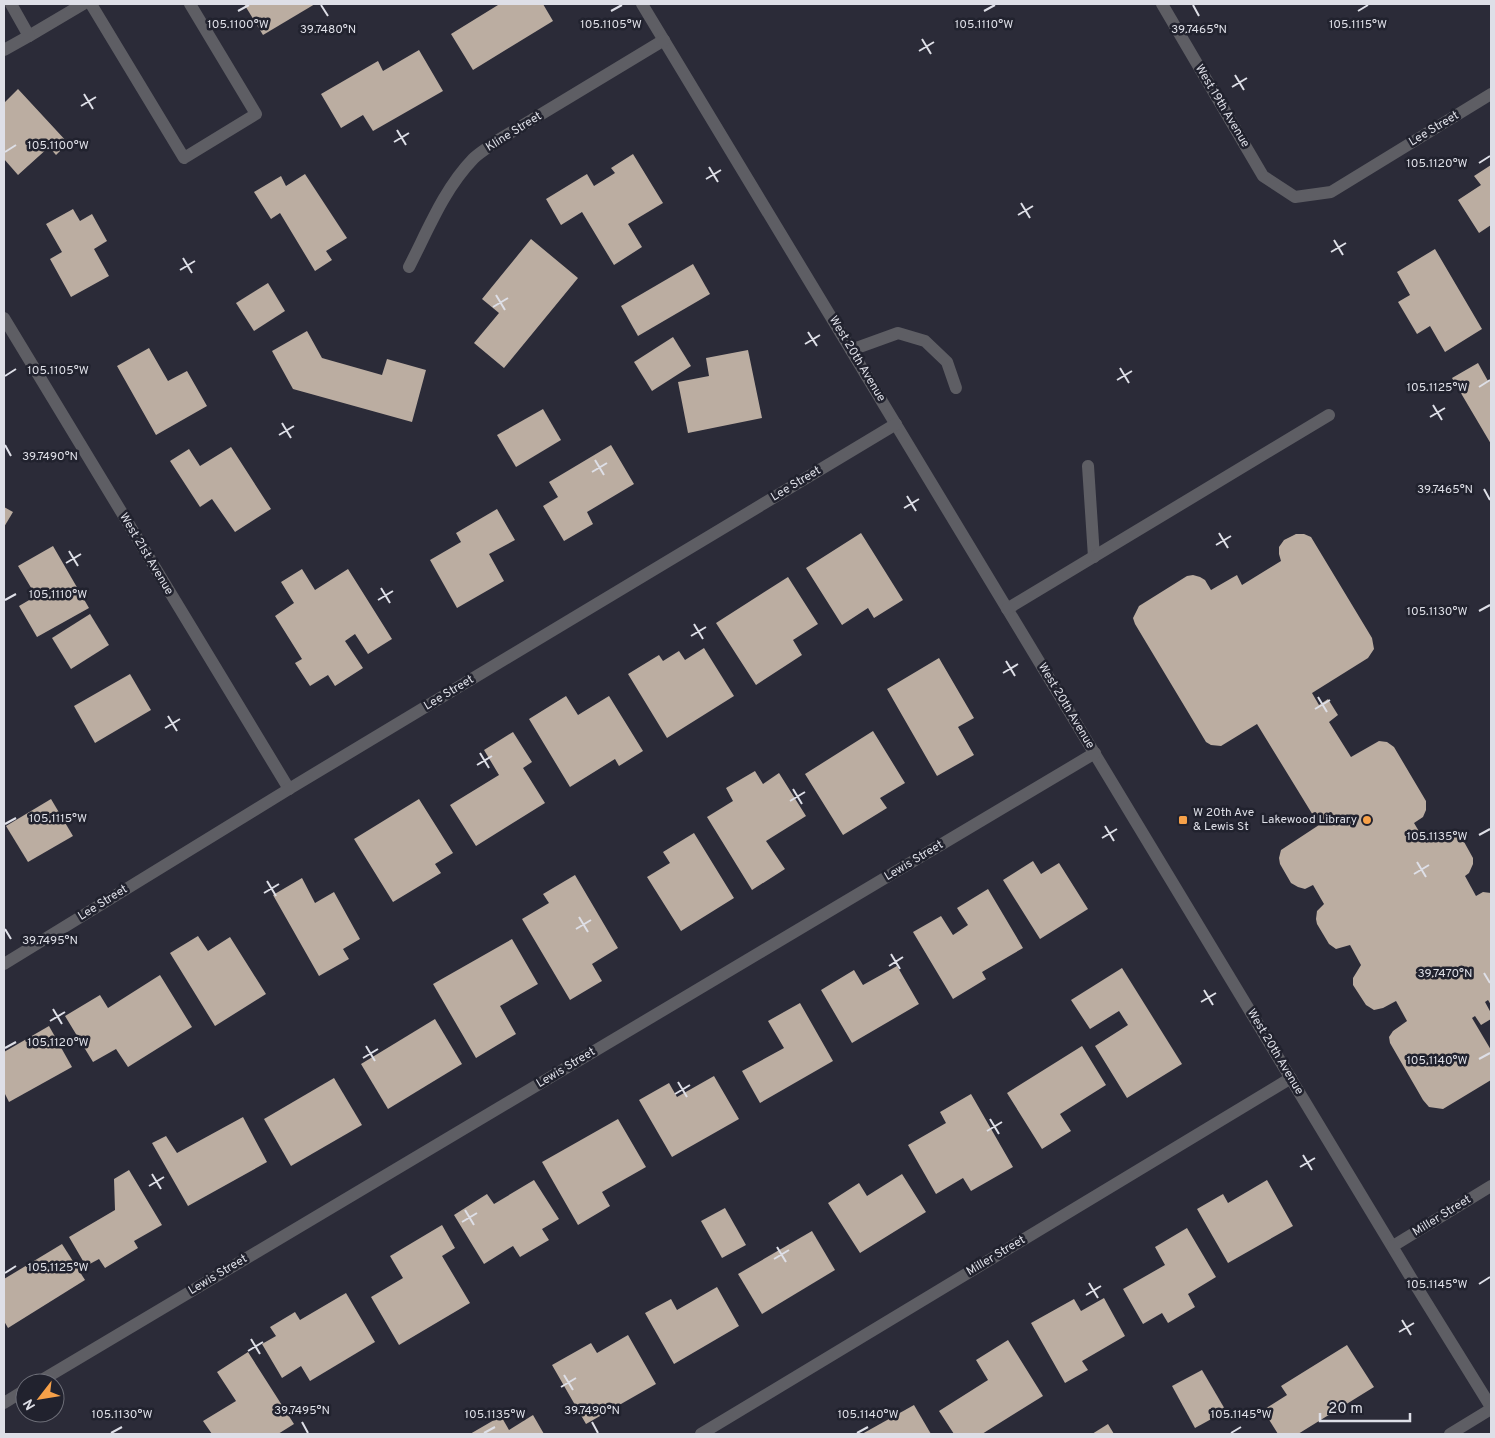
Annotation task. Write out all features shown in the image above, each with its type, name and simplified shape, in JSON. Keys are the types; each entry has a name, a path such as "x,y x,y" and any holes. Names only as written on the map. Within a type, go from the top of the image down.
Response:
{"street":[{"path":"11,4 29,36"},
{"path":"4,50 83,4"},
{"path":"90,4 184,158 256,114 190,4"},
{"name":"West 20th Avenue","path":"642,4 1491,1408"},
{"name":"West 19th Avenue","path":"1162,4 1263,176 1295,197"},
{"name":"Kline Street","path":"409,267 448,191 456,178 474,157 495,142 664,40"},
{"name":"Lee Street","path":"1295,197 1330,192 1491,94"},
{"name":"West 21st Avenue","path":"4,318 289,789"},
{"path":"851,350 898,333 925,341 947,362 956,388"},
{"path":"1007,609 1330,415"},
{"name":"Lee Street","path":"4,964 289,789 896,424"},
{"path":"1088,466 1094,557"},
{"name":"Lewis Street","path":"54,1373 1095,753"},
{"name":"Miller Street","path":"701,1434 1291,1078"},
{"name":"Miller Street","path":"1393,1246 1491,1186"},
{"path":"4,1403 15,1396"},
{"path":"1450,1434 1491,1408"}],"building":[{"path":"244,4 315,4 263,35"},
{"path":"497,4 543,4 553,21 473,70 451,34"},
{"path":"419,50 443,91 373,131 363,115 341,128 321,94 378,61 383,71"},
{"path":"18,89 68,143 56,155 49,147 18,175 4,159 4,103"},
{"path":"633,154 663,203 628,224 642,247 614,265 582,212 561,225 546,199 587,174 594,186 615,173 611,168"},
{"path":"1491,165 1491,225 1479,233 1458,200 1481,185 1474,176"},
{"path":"305,174 347,238 326,251 332,260 315,271 280,213 271,219 254,192 281,176 286,186"},
{"path":"73,209 80,221 92,214 107,241 94,249 109,276 71,297 50,259 62,252 46,224"},
{"path":"531,239 578,278 504,368 474,343 499,313 482,299"},
{"path":"1435,249 1482,329 1445,352 1430,326 1417,334 1398,302 1410,295 1397,272"},
{"path":"693,264 710,294 638,336 621,306"},
{"path":"268,283 285,311 254,331 236,303"},
{"path":"307,331 322,358 382,375 387,359 426,370 412,422 293,389 272,351"},
{"path":"673,337 691,366 652,391 634,362"},
{"path":"149,348 168,381 187,371 207,406 156,435 117,366"},
{"path":"748,350 762,418 688,433 678,382 709,376 706,358"},
{"path":"1478,363 1488,381 1491,380 1491,444 1452,378"},
{"path":"543,409 561,440 516,467 497,435"},
{"path":"611,445 634,484 587,512 593,524 564,541 543,506 558,497 549,482"},
{"path":"231,447 271,509 235,532 212,499 200,507 170,461 189,449 200,466"},
{"path":"4,507 13,512 4,527"},
{"path":"497,509 515,540 489,554 504,581 457,608 430,560 461,542 456,533"},
{"path":"861,533 903,600 874,618 868,608 842,625 806,568"},
{"name":"Lakewood Library","path":"1296,534 1304,534 1311,537 1372,638 1374,649 1368,658 1312,693 1319,705 1328,699 1338,715 1329,722 1351,757 1379,741 1387,742 1394,747 1426,801 1426,810 1423,817 1414,823 1426,843 1440,834 1454,832 1463,840 1473,858 1473,864 1469,873 1465,876 1476,896 1483,892 1491,893 1491,1005 1488,1000 1485,1002 1491,1013 1491,1019 1481,1025 1475,1016 1472,1018 1491,1050 1491,1080 1443,1109 1429,1107 1423,1100 1390,1043 1389,1037 1393,1031 1407,1021 1396,1001 1383,1008 1374,1010 1366,1005 1353,985 1353,978 1361,965 1350,945 1336,949 1329,944 1317,924 1317,911 1324,904 1313,885 1305,889 1291,883 1280,864 1281,850 1319,825 1257,724 1221,746 1211,745 1206,742 1133,618 1139,606 1187,576 1200,577 1205,580 1211,590 1237,575 1242,585 1281,561 1279,547 1284,540"},
{"path":"53,546 89,608 37,637 19,606 36,596 18,566"},
{"path":"302,569 315,590 348,569 392,639 368,654 355,634 345,641 363,668 335,686 328,675 310,686 295,663 302,659 275,616 294,603 281,582"},
{"path":"788,577 818,624 793,640 802,655 756,685 716,623"},
{"path":"90,614 109,645 71,669 52,638"},
{"path":"704,648 734,696 667,738 628,674 659,655 663,661 679,651 685,660"},
{"path":"939,658 974,718 958,727 974,755 937,776 887,689"},
{"path":"130,674 151,710 95,743 74,706"},
{"path":"566,696 578,715 609,696 643,751 619,766 615,759 570,787 529,719"},
{"path":"873,731 905,783 880,798 887,808 843,835 805,774"},
{"path":"513,732 532,762 523,768 545,803 476,846 450,805 499,775 484,750"},
{"path":"755,771 763,784 779,773 806,816 766,841 785,869 752,890 707,817 733,801 726,788"},
{"path":"51,799 73,836 28,862 6,826"},
{"path":"419,799 453,853 435,864 441,873 393,902 354,839"},
{"path":"694,833 734,898 681,931 647,877 670,863 663,852"},
{"path":"1033,861 1041,874 1059,863 1088,909 1040,939 1003,880"},
{"path":"575,875 618,948 592,964 602,981 570,1000 522,919 549,903 543,894"},
{"path":"302,878 315,903 334,892 360,939 343,949 349,959 319,976 273,895"},
{"path":"988,889 1023,948 982,972 986,979 953,999 913,932 941,916 953,935 968,925 957,908"},
{"path":"198,936 208,951 230,937 266,994 215,1026 170,953"},
{"path":"512,939 538,984 500,1006 516,1034 476,1058 433,984"},
{"path":"897,966 919,1004 852,1043 821,990 854,970 863,985"},
{"path":"1122,968 1182,1064 1127,1098 1095,1046 1128,1025 1119,1011 1090,1029 1071,1000"},
{"path":"160,975 192,1027 128,1067 116,1049 93,1062 65,1016 100,995 108,1008"},
{"path":"800,1003 833,1061 760,1103 742,1071 784,1048 768,1021"},
{"path":"435,1019 462,1064 388,1109 361,1064"},
{"path":"49,1026 72,1067 9,1102 4,1092 4,1052"},
{"path":"1082,1046 1106,1085 1060,1114 1071,1131 1042,1149 1007,1093"},
{"path":"714,1076 739,1119 672,1157 639,1100 669,1083 677,1097"},
{"path":"334,1078 362,1125 291,1166 264,1119"},
{"path":"971,1094 1013,1167 971,1191 963,1178 936,1194 908,1145 946,1123 940,1112"},
{"path":"243,1117 267,1162 188,1206 152,1143 166,1136 177,1153"},
{"path":"618,1119 646,1167 602,1192 610,1206 578,1225 542,1162"},
{"path":"129,1170 162,1225 134,1241 138,1248 105,1268 99,1259 86,1266 69,1237 115,1210 114,1179"},
{"path":"902,1174 926,1212 860,1253 828,1203 859,1183 867,1196"},
{"path":"534,1180 559,1219 542,1229 549,1240 520,1257 513,1246 484,1264 454,1215 487,1194 494,1204"},
{"path":"1267,1180 1293,1226 1228,1263 1197,1209 1223,1194 1228,1203"},
{"path":"725,1208 746,1245 722,1258 701,1221"},
{"path":"442,1225 455,1248 442,1256 470,1303 399,1345 371,1297 403,1278 390,1256"},
{"path":"1187,1228 1216,1277 1188,1294 1195,1307 1168,1323 1162,1313 1143,1324 1123,1289 1165,1265 1155,1247"},
{"path":"812,1231 835,1270 762,1314 738,1274"},
{"path":"62,1244 85,1280 8,1328 4,1321 4,1279"},
{"path":"717,1287 739,1326 674,1364 645,1313 671,1299 677,1310"},
{"path":"346,1293 375,1342 310,1381 301,1366 282,1378 262,1344 276,1336 270,1327 295,1312 300,1320"},
{"path":"1104,1298 1125,1336 1082,1361 1088,1370 1065,1383 1031,1323 1074,1299 1081,1311"},
{"path":"628,1335 656,1384 586,1424 552,1365 591,1343 597,1353"},
{"path":"1008,1340 1043,1396 982,1434 954,1434 939,1411 988,1380 976,1360"},
{"path":"1347,1345 1374,1387 1298,1434 1278,1434 1263,1410 1287,1395 1281,1386"},
{"path":"248,1352 294,1424 278,1434 212,1434 203,1421 236,1401 217,1372"},
{"path":"1202,1370 1226,1411 1195,1428 1172,1386"},
{"path":"914,1405 931,1434 862,1434"},
{"path":"533,1415 544,1434 470,1434 501,1416 509,1430"},
{"path":"1108,1424 1114,1434 1092,1434"}],"place":[{"name":"W 20th Ave & Lewis St","path":"1183,820"},
{"name":"Lakewood Library","path":"1367,820"}]}
